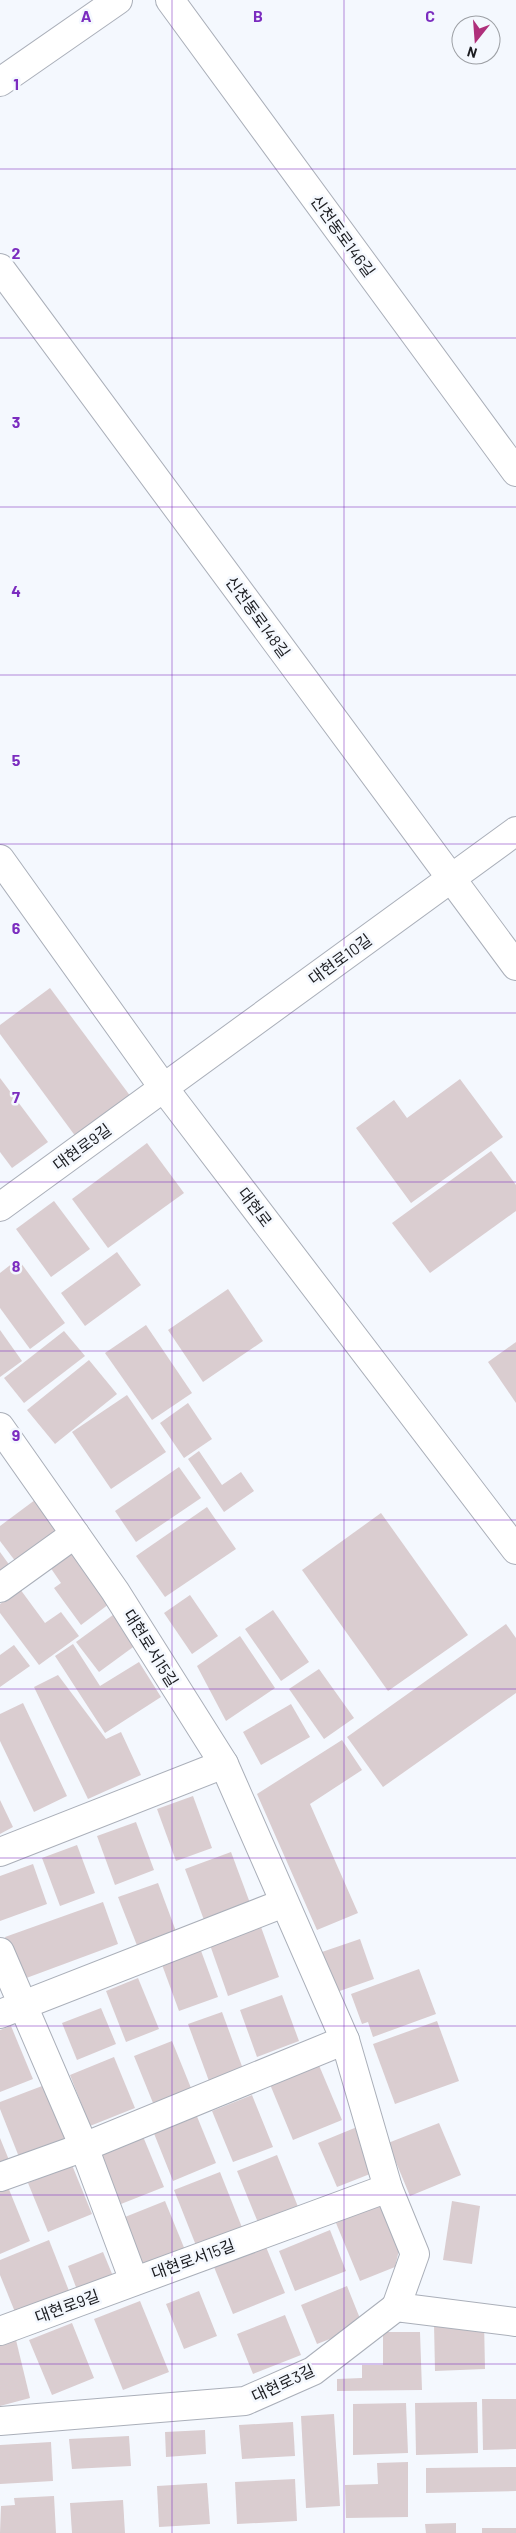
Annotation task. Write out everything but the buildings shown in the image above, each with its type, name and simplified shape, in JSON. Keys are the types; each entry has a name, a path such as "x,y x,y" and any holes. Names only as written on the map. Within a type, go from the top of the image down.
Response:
{"street":[{"path":"0,82 118,0"},
{"name":"신천동로146길","path":"170,0 516,472"},
{"name":"신천동로148길","path":"0,268 516,966"},
{"name":"대현로10길","path":"163,1087 516,831"},
{"name":"대현로","path":"0,859 163,1087 516,1550"},
{"name":"대현로9길","path":"0,1207 163,1087"},
{"name":"대현로서15길","path":"0,1427 115,1591 224,1764 345,2040 388,2188 415,2254 396,2307"},
{"path":"0,1588 75,1534"},
{"path":"0,1852 224,1764"},
{"path":"11,2009 284,1903"},
{"name":"대현로서15길","path":"0,1952 11,2009 84,2146 134,2281 388,2188"},
{"path":"0,2177 84,2146 345,2040"},
{"name":"대현로9길","path":"0,2330 134,2281"},
{"path":"396,2307 516,2322"},
{"name":"대현로3길","path":"0,2421 245,2401 313,2371 396,2307"}]}
